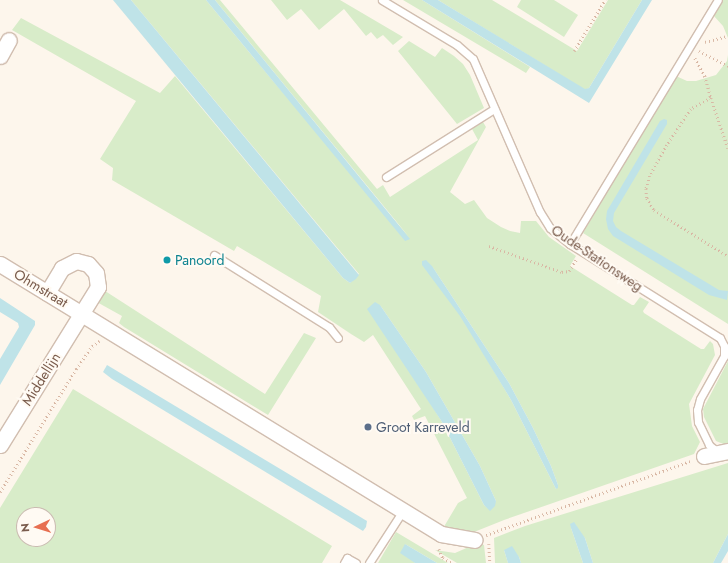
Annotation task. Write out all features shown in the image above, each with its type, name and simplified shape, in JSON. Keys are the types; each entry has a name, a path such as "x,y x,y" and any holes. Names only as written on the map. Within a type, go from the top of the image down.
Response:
{"street":[{"path":"0,56 9,40"},
{"name":"Middellijn","path":"0,445 98,286 96,273 88,264 76,260 62,268 47,292"},
{"name":"Ohmstraat","path":"0,264 82,313"},
{"path":"82,313 402,512 441,534 474,540"},
{"name":"Oude-Stationsweg","path":"704,456 724,452"}],"lane":[{"name":"Oude-Stationsweg","path":"382,0 457,45 473,59 545,222 550,228 570,244 720,338 724,346 724,356 700,399 696,410 698,422 709,444 724,452"},
{"path":"570,244 718,0"},
{"path":"386,177 494,109"},
{"path":"214,255 329,328 338,338"},
{"path":"369,563 402,512"},
{"path":"344,563 347,558 356,563"}],"path":[{"path":"574,51 605,0"},
{"path":"689,47 728,36"},
{"path":"689,47 728,66"},
{"path":"689,47 705,76 728,148"},
{"path":"711,98 691,109 667,145 650,176 646,188 647,198 654,210 728,256"},
{"path":"489,246 562,272 569,271 581,250"},
{"path":"0,492 76,369 92,346 98,342"},
{"path":"490,563 489,534 704,456"},
{"path":"438,547 443,558 452,563"}],"green space":[{"path":"131,0 206,0 273,81 409,237 215,0 220,0 377,189 383,185 390,197 478,140 472,129 483,122 486,127 450,192 465,204 474,200 487,218 510,231 520,233 521,221 536,221 549,237 576,256 570,266 632,305 634,305 640,297 649,302 643,311 644,313 701,349 704,349 710,341 713,344 715,355 689,404 692,426 700,442 694,454 504,520 474,532 462,535 442,530 458,503 467,498 425,416 414,420 412,416 421,409 373,335 364,342 318,312 321,296 237,246 234,251 112,180 113,168 100,159 136,101 12,30 21,18 160,93 175,76 343,278 350,283 359,274","holes":["432,266 509,383 551,466 558,485 556,489 511,400","380,305 426,372 480,466 496,501 490,510 484,505 442,422 422,390"]},
{"path":"271,0 340,0 403,37 393,45 383,35 377,39 371,32 366,36 344,9 319,30 301,9 287,20"},
{"path":"403,0 422,0 530,67 526,73"},
{"path":"438,0 492,0 577,51 608,0 642,0 589,88 585,90"},
{"path":"521,0 554,0 578,15 564,37 517,7"},
{"path":"722,0 728,0 728,38 723,26 713,15"},
{"path":"409,41 435,57 442,48 463,64 470,75 484,108 457,124 398,51"},
{"path":"728,55 728,324 583,233 676,76 687,81 696,81 716,75 727,61"},
{"path":"102,289 265,394 304,333 316,338 268,415 124,327 119,323 122,316 95,301"},
{"path":"728,361 728,444 726,445 716,441 704,417 703,409"},
{"path":"73,389 332,546 322,563 0,563 0,508"},
{"path":"728,463 728,534 713,563 593,563 585,538 571,528 583,563 521,563 519,557 504,550 508,563 495,563 494,538 525,526"},
{"path":"396,532 448,563 437,563 405,544 415,563 378,563"},
{"path":"478,543 484,545 486,563 457,563 435,550 455,553"}],"water":[{"path":"113,0 131,0 359,275 356,279 350,283 343,278"},
{"path":"206,0 215,0 410,239 405,241"},
{"path":"422,0 438,0 585,89 589,88 642,0 652,0 589,103"},
{"path":"664,119 667,120 667,124 614,213 613,221 616,227 621,231 719,290 728,291 727,300 709,295 613,236 608,229 606,219 607,211 660,121"},
{"path":"426,260 432,266 509,383 551,466 558,488 556,489 511,400 460,316 422,265 422,261"},
{"path":"0,298 35,321 35,325 0,385 0,359 19,327 18,323 0,312"},
{"path":"375,302 380,305 426,372 480,466 496,501 495,506 490,511 484,505 442,422 367,309"},
{"path":"107,365 367,521 366,527 363,531 112,379 103,372"},
{"path":"574,522 585,538 593,563 583,563 570,524"},
{"path":"728,534 728,551 721,563 713,563"},
{"path":"405,544 437,563 415,563 400,553"},
{"path":"512,546 521,563 508,563 504,550"}],"place":[{"name":"Panoord","path":"167,260"},
{"name":"Groot Karreveld","path":"368,427"}]}
